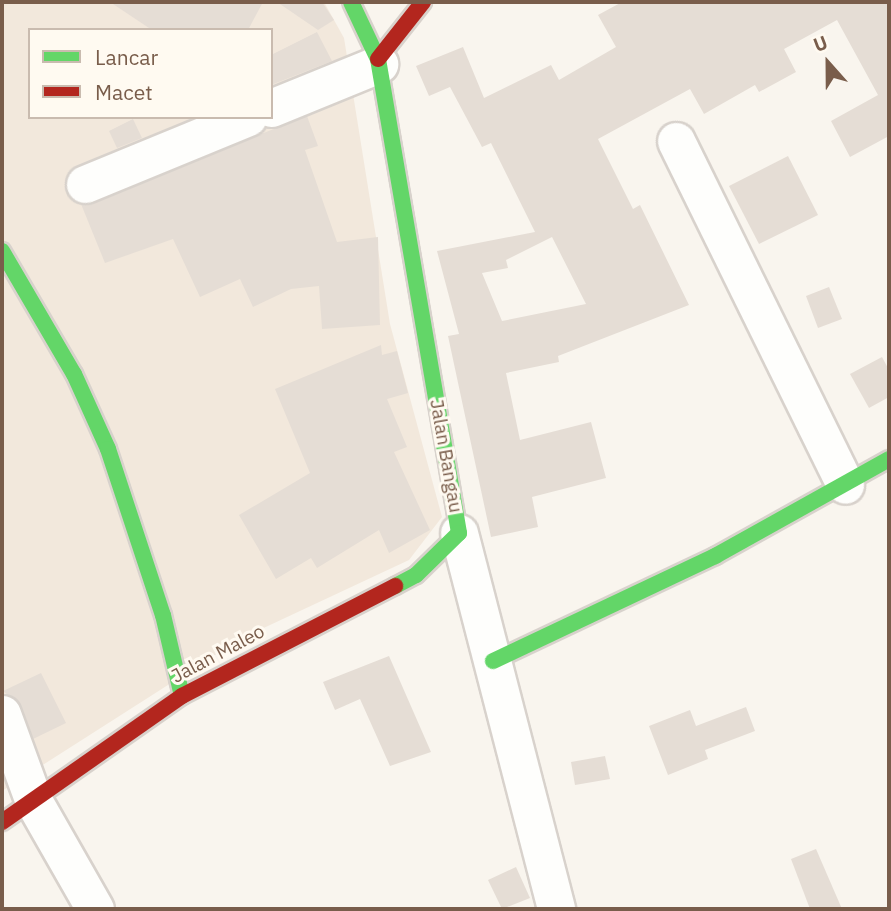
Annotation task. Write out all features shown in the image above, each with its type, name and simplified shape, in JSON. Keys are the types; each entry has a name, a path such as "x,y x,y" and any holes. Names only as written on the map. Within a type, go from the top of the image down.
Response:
{"street":[{"name":"Jalan Bangau","path":"351,2 378,62 459,533 494,660 556,909"},
{"path":"273,107 378,62 423,2"},
{"path":"85,184 243,119"},
{"path":"676,141 845,485"},
{"path":"2,251 74,374 108,449 163,615 182,696"},
{"path":"494,660 715,556 889,459"},
{"name":"Jalan Maleo","path":"2,821 34,802 182,696 416,575 459,533"},
{"path":"2,714 34,802 95,909"}],"shaded area":[{"path":"2,2 324,2 344,38 390,324 442,517 409,560 240,639 2,791"}],"building":[{"path":"110,2 263,2 249,28 149,28"},
{"path":"277,2 322,2 334,20 318,30"},
{"path":"622,2 889,2 889,136 850,157 831,121 878,95 837,20 784,49 796,72 759,92 755,85 704,114 690,89 598,139 633,209 640,205 689,305 558,356 559,362 506,373 520,440 591,422 606,478 532,497 538,527 491,537 448,336 459,334 437,251 535,232 491,143 482,147 450,87 429,96 416,66 463,47 484,98 551,65 559,80 616,47 598,15","holes":["552,237 586,304 502,321 482,273 508,268 506,260"]},
{"path":"317,32 332,61 273,84 273,54"},
{"path":"307,116 318,146 305,150 337,242 378,237 380,325 322,329 319,286 291,289 253,307 240,279 200,297 173,239 105,263 81,204"},
{"path":"133,119 142,138 117,148 109,131"},
{"path":"788,156 818,215 759,244 729,186"},
{"path":"829,287 842,319 818,328 806,296"},
{"path":"381,345 382,355 397,351 408,393 387,399 407,447 394,452 430,530 389,553 379,530 317,568 311,558 276,579 239,515 310,473 275,389"},
{"path":"882,357 889,370 889,397 869,408 850,374"},
{"path":"389,656 431,752 390,766 360,699 335,710 323,682"},
{"path":"41,673 66,723 33,739 21,706 3,691"},
{"path":"746,707 755,731 705,750 708,759 668,775 649,726 690,710 696,726"},
{"path":"605,756 610,779 575,785 571,762"},
{"path":"816,849 842,909 810,909 791,859"},
{"path":"516,867 530,898 502,909 488,880"}],"traffic: fast":[{"path":"351,2 378,59 459,533 416,575 395,586"},
{"path":"2,251 74,374 108,449 163,615 182,696"},
{"path":"493,661 715,556 889,459"}],"traffic: jam":[{"path":"378,59 423,2"},
{"path":"2,822 182,696 395,586"}]}
